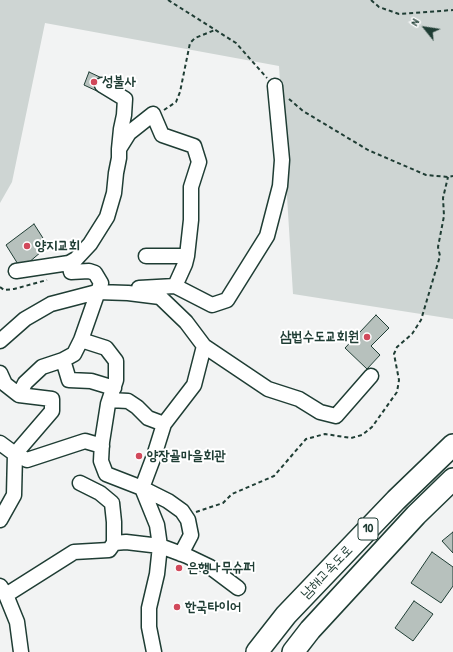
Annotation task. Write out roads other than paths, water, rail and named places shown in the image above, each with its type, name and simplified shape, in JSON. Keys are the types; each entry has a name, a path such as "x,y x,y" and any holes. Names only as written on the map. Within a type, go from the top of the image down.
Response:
{"highway":[{"name":"남해고속도로","path":"257,652 286,615 396,500 453,445"},
{"name":"남해고속도로","path":"293,652 310,630 416,514 453,479"}],"street":[{"path":"70,268 90,244 107,217 114,193 125,99 102,85"},
{"path":"121,292 136,288 175,286 212,305 227,300 266,236 280,186 282,160 275,86"},
{"path":"119,149 129,133 153,114 162,135 194,146 199,162 191,187 191,220 187,256 175,286"},
{"path":"146,256 187,256"},
{"path":"16,271 70,268 89,270 95,273 101,283 81,340 74,354 63,360 42,367 25,383 19,394"},
{"path":"0,341 25,319 51,304 97,292 121,292 160,297 186,322 204,346 268,389 299,399 320,412 336,416 371,376"},
{"path":"81,340 106,348 116,361 116,380 108,404 102,446 101,461 106,474 142,488 168,501 182,511 188,520 191,535 181,554"},
{"path":"154,652 149,627 149,608 160,546 157,526 142,488 164,424 194,385 204,346"},
{"path":"63,360 69,380 91,381 112,394 128,401 148,418 164,424"},
{"path":"0,373 5,384 19,394 52,399 52,411 15,454 14,495 0,520"},
{"path":"0,443 15,454 27,460 85,441 102,446"},
{"path":"21,652 17,622 3,591 74,552 109,550 114,543 112,503 100,493 80,483"},
{"path":"114,543 126,542 160,546 210,567 238,588"}],"place":[{"name":"성불사","path":"94,82"},
{"name":"양지교회","path":"27,246"},
{"name":"삼법수도교회원","path":"367,337"},
{"name":"양장골마을회관","path":"139,456"},
{"name":"은행나무슈퍼","path":"179,568"},
{"name":"한국타이어","path":"177,607"}]}
